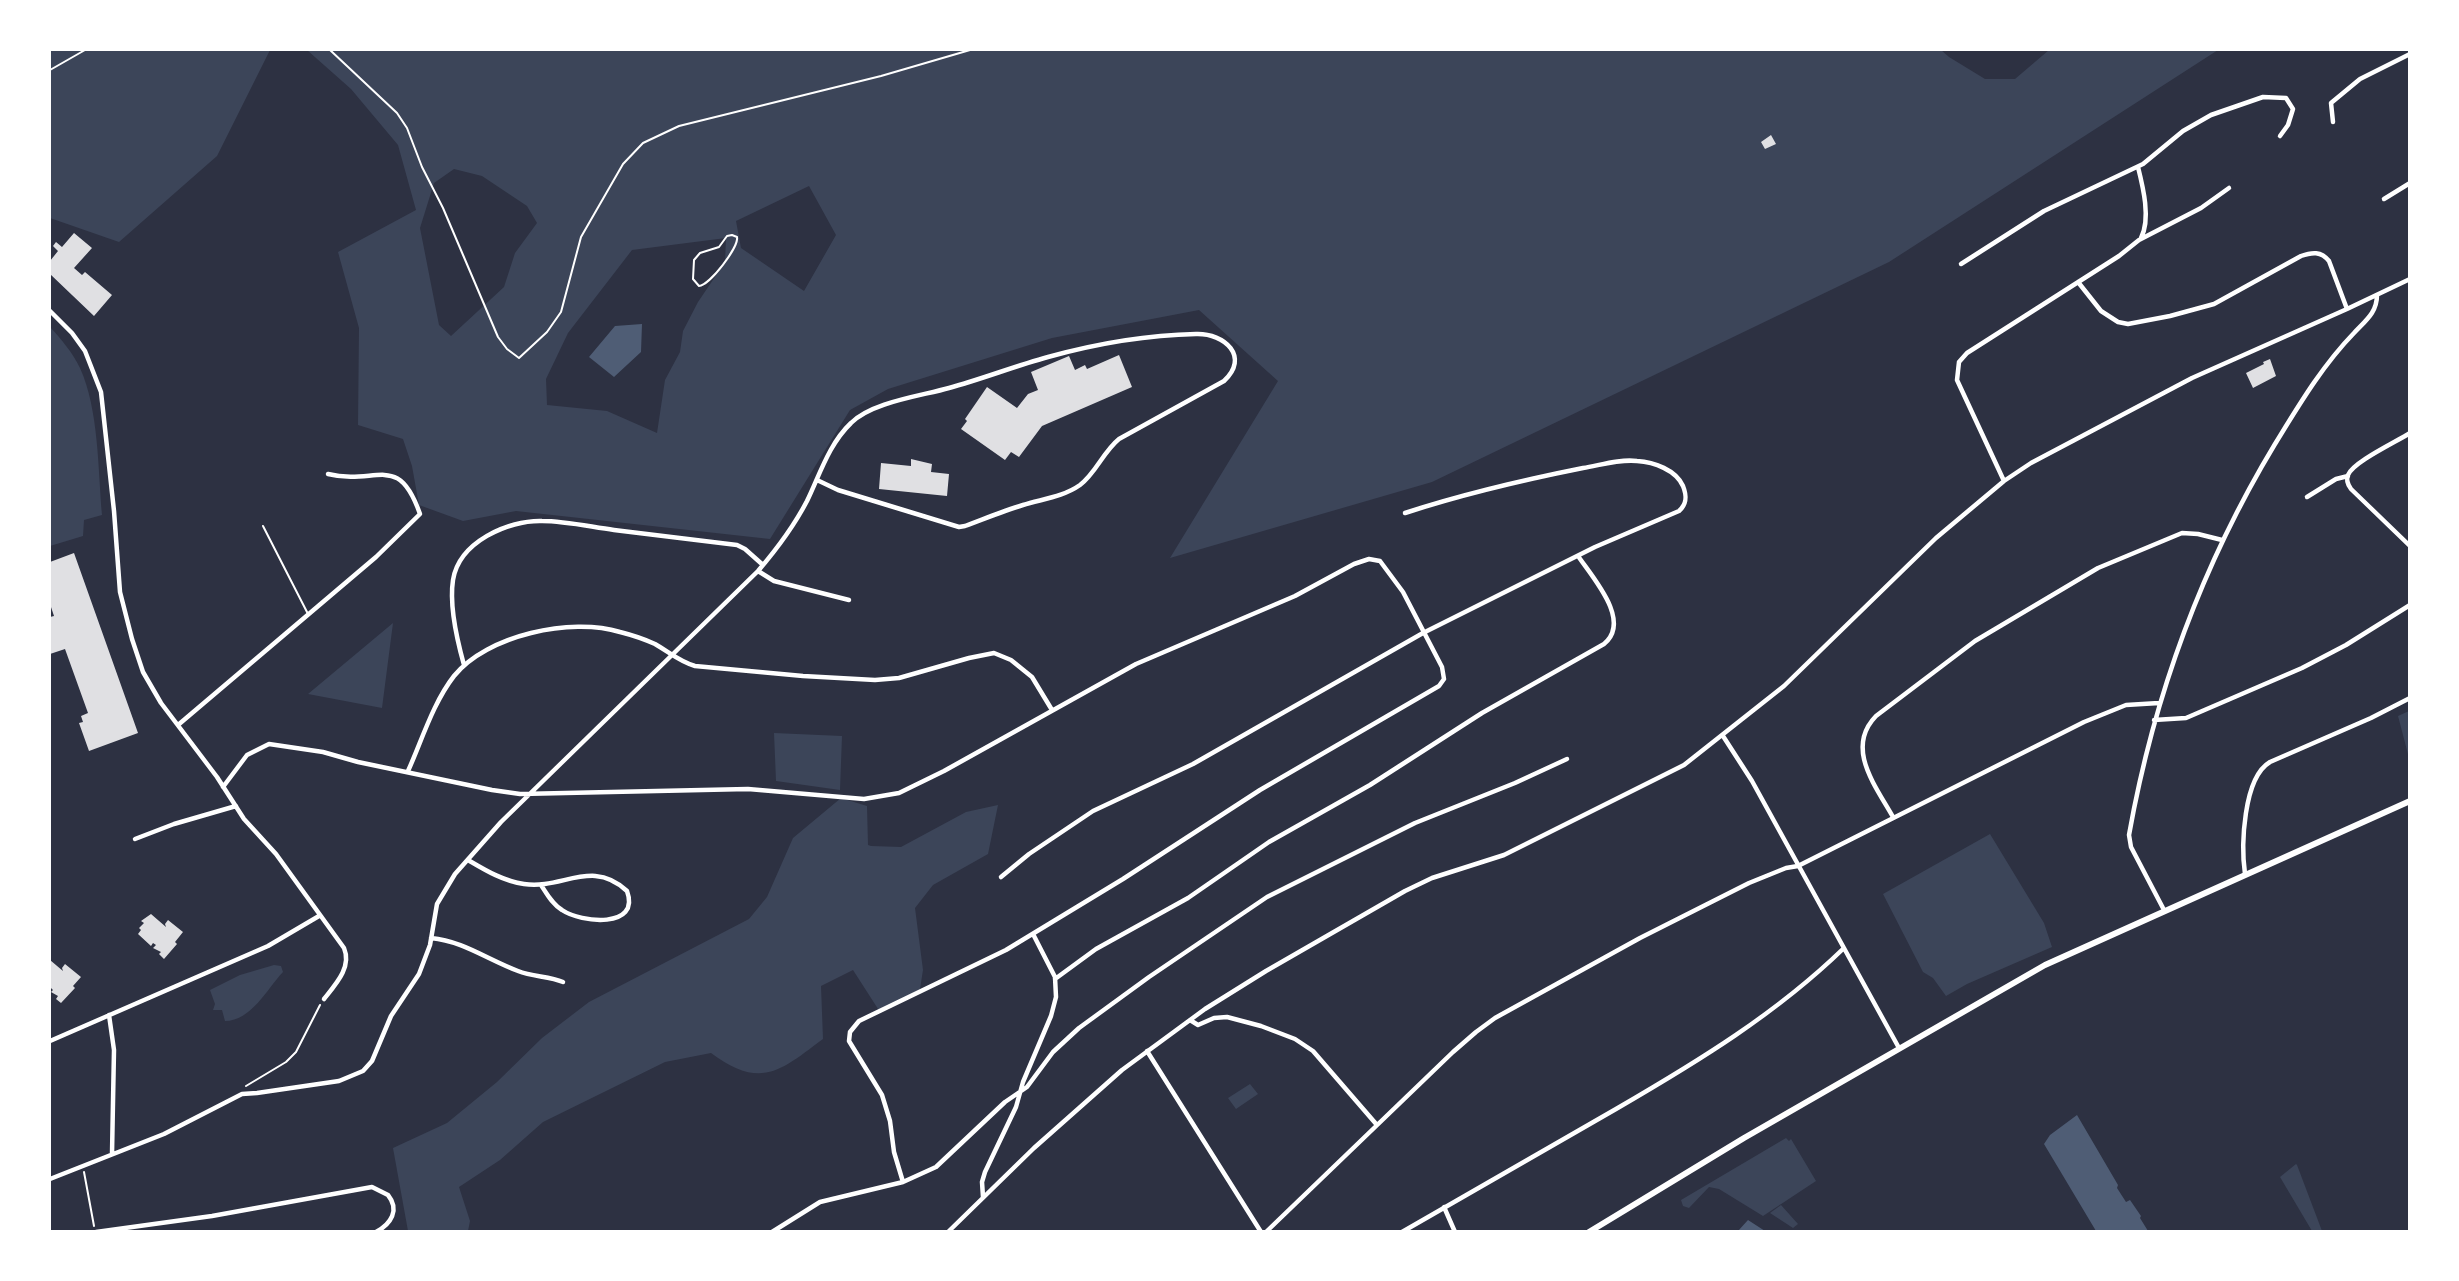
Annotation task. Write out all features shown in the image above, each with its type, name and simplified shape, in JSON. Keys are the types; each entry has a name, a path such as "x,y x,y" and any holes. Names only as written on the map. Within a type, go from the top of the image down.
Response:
{"street":[{"path":"2333,122 2331,103 2349,86 2409,54"},
{"path":"1961,264 2044,211 2138,167 2192,126 2211,115 2263,97 2286,98 2292,105 2291,119 2280,136"},
{"path":"2138,167 2145,228 2139,240"},
{"path":"2384,199 2409,183"},
{"path":"2004,481 1958,385 1959,362 1983,341 2119,256 2139,240 2200,208 2229,188"},
{"path":"2078,282 2101,311 2118,322 2128,324 2214,304 2301,256 2314,253 2325,256 2329,261 2347,309"},
{"path":"948,1232 1087,1099 1190,1020 1266,971 1382,903 1432,878 1490,861 1684,765 1784,686 1936,538 2004,481 2056,448 2164,391 2409,279"},
{"path":"2164,910 2131,847 2129,835 2154,720 2179,642 2222,540 2253,482 2302,400 2329,362 2373,313 2377,295"},
{"path":"50,310 77,340 97,378 106,432 120,592 143,672 161,703 258,837 276,854 319,916 339,939 348,956 344,970 324,999"},
{"path":"50,1179 164,1134 242,1094 339,1081 363,1071 372,1061 391,1016 419,974 431,938 437,904 449,882 501,822 758,572 791,528 833,445 853,421 872,410 889,404 1050,356 1139,339 1200,334 1219,339 1232,349 1234,367 1224,381 1127,434 1106,450 1087,479 1079,486 1063,494 959,527 838,490 817,480"},
{"path":"2307,496 2336,479 2348,476 2356,466 2409,434"},
{"path":"1001,877 1029,854 1093,811 1193,764 1423,633 1578,556 1679,511 1685,504 1683,487 1669,471 1654,464 1628,461 1540,477 1450,499 1405,513"},
{"path":"178,725 376,557 420,514 410,492 400,478 392,475 328,474"},
{"path":"2348,476 2351,489 2409,546"},
{"path":"464,665 455,620 454,575 460,562 472,548 501,528 540,520 737,544 763,565"},
{"path":"1893,817 1866,764 1861,748 1862,736 1867,726 1884,709 1975,641 2098,568 2182,533 2222,540"},
{"path":"1055,979 1096,949 1188,898 1269,842 1370,785 1482,713 1604,644 1613,634 1615,621 1602,592 1578,556"},
{"path":"223,787 247,755 269,744 323,752 358,762 492,790 532,793 748,789 788,791 850,799 887,797 935,776 1136,664 1295,596 1354,564 1369,559 1380,561 1403,592 1444,673 1444,679 1439,686 1260,790 1033,934 993,957 859,1021 850,1032 851,1045 875,1082 885,1103 894,1152 903,1182"},
{"path":"758,572 774,581 849,600"},
{"path":"2154,720 2186,718 2302,668 2346,645 2409,605"},
{"path":"408,771 442,695 464,665 490,649 514,639 546,630 577,626 618,631 651,642 685,663 695,666 792,676 875,680 899,678 994,653 1011,660 1032,676 1052,710"},
{"path":"2245,874 2242,843 2253,783 2261,768 2371,718 2409,698"},
{"path":"1148,1051 1264,1232 1464,1042 1496,1018 1700,908 1777,872 1798,866 2026,749 2116,708 2159,703"},
{"path":"1723,736 1752,781 1899,1048"},
{"path":"772,1232 820,1202 903,1182 936,1167 1005,1102 1032,1081 1053,1052 1079,1028 1149,977 1267,897 1432,815 1515,783 1568,759"},
{"path":"1589,1232 1899,1048 2045,965 2409,801"},
{"path":"135,839 174,824 236,806"},
{"path":"468,860 509,881 525,885 541,885 585,876 599,876 623,887 627,891 630,902 625,911 611,920 580,919 560,909 552,902 541,885"},
{"path":"50,1041 268,946 319,916"},
{"path":"983,1197 982,1182 985,1172 1016,1107 1056,997 1055,979 1033,934"},
{"path":"431,938 455,942 524,973 552,977 563,982"},
{"path":"1401,1232 1705,1058 1768,1012 1844,948"},
{"path":"109,1015 114,1050 112,1154"},
{"path":"1190,1020 1198,1025 1214,1018 1227,1017 1261,1026 1295,1039 1312,1051 1377,1125"},
{"path":"95,1232 212,1216 372,1187 384,1191 391,1198 394,1208 391,1220 376,1232"},
{"path":"1444,1207 1455,1232"}],"lane":[{"path":"263,526 308,614"}],"path":[{"path":"50,70 85,50"},
{"path":"330,50 397,113 407,128 422,167 443,208 498,337 507,349 519,358 547,332 561,312 581,237 623,164 643,143 679,126 870,79 970,50"},
{"path":"727,236 737,237 738,242 711,280 706,285 699,286 693,279 692,270 694,260 700,253 719,247 727,236"},
{"path":"242,1094 246,1086 274,1070 296,1052 324,999"},
{"path":"83,1165 95,1232"}],"shaded area":[{"path":"50,50 270,50 217,156 119,242 50,218"},
{"path":"307,50 1941,50 1985,79 2015,79 2049,50 2218,50 1889,262 1432,482 1170,558 1278,381 1199,310 1052,338 888,389 850,410 770,539 516,511 463,521 419,505 412,466 403,439 358,425 359,328 338,252 416,210 398,145 351,89","holes":["454,169 482,176 527,206 537,223 515,253 504,287 451,336 439,325 420,228 434,183","809,186 836,235 804,291 741,248 736,221","726,238 725,262 698,302 683,331 680,352 665,380 657,433 607,411 547,405 546,379 568,333 632,250"]},
{"path":"642,324 641,352 614,377 589,357 615,326"},
{"path":"50,327 74,357 91,402 97,440 102,515 84,520 83,536 50,546"},
{"path":"393,623 382,708 308,694"},
{"path":"2409,711 2409,758 2398,716"},
{"path":"774,733 842,736 840,790 776,781"},
{"path":"841,798 867,806 868,845 871,846 901,847 966,812 998,805 988,854 933,885 915,908 923,970 920,989 880,1012 853,970 821,986 823,1039 794,1060 770,1072 757,1073 744,1071 711,1053 665,1062 543,1122 500,1160 459,1187 470,1221 468,1231 408,1231 393,1148 447,1123 497,1082 542,1038 589,1002 749,919 767,897 793,838"},
{"path":"1990,834 2044,923 2052,947 1967,984 1946,996 1933,978 1923,972 1883,894"},
{"path":"274,965 281,966 283,972 258,1003 243,1016 225,1021 222,1010 213,1010 215,1004 210,990 240,975"},
{"path":"1250,1084 1258,1094 1236,1109 1228,1098"},
{"path":"2077,1115 2118,1185 2117,1188 2126,1202 2130,1200 2148,1231 2096,1231 2044,1144 2050,1135"},
{"path":"1786,1138 1789,1141 1791,1139 1816,1181 1763,1216 1719,1189 1709,1187 1689,1208 1683,1206 1681,1200"},
{"path":"2296,1164 2322,1231 2312,1231 2280,1177"},
{"path":"1781,1205 1798,1224 1793,1228 1770,1213"},
{"path":"1748,1220 1765,1231 1738,1231"}],"building":[{"path":"1771,135 1776,144 1765,149 1761,142"},
{"path":"74,233 92,248 74,268 82,275 85,272 112,295 94,316 50,274 50,261 58,251 53,246 56,242 62,247"},
{"path":"1119,355 1132,387 1042,426 1019,457 1011,452 1005,460 961,429 967,421 965,419 987,387 1017,408 1028,394 1038,390 1031,372 1069,356 1075,370 1085,365 1087,369"},
{"path":"2270,359 2276,376 2253,388 2246,373"},
{"path":"911,459 932,464 931,472 949,474 947,496 879,489 881,463 911,466"},
{"path":"74,553 138,733 89,751 79,723 83,722 81,716 88,713 65,649 50,654 50,617 54,616 50,604 50,562"},
{"path":"151,914 166,927 168,920 183,932 175,942 177,944 164,959 159,954 161,952 153,948 156,945 153,943 151,946 138,934 141,930 139,928 144,923 141,921"},
{"path":"50,960 63,971 65,964 81,977 73,986 75,988 61,1003 56,999 58,996 51,992 53,990 50,987"}]}
